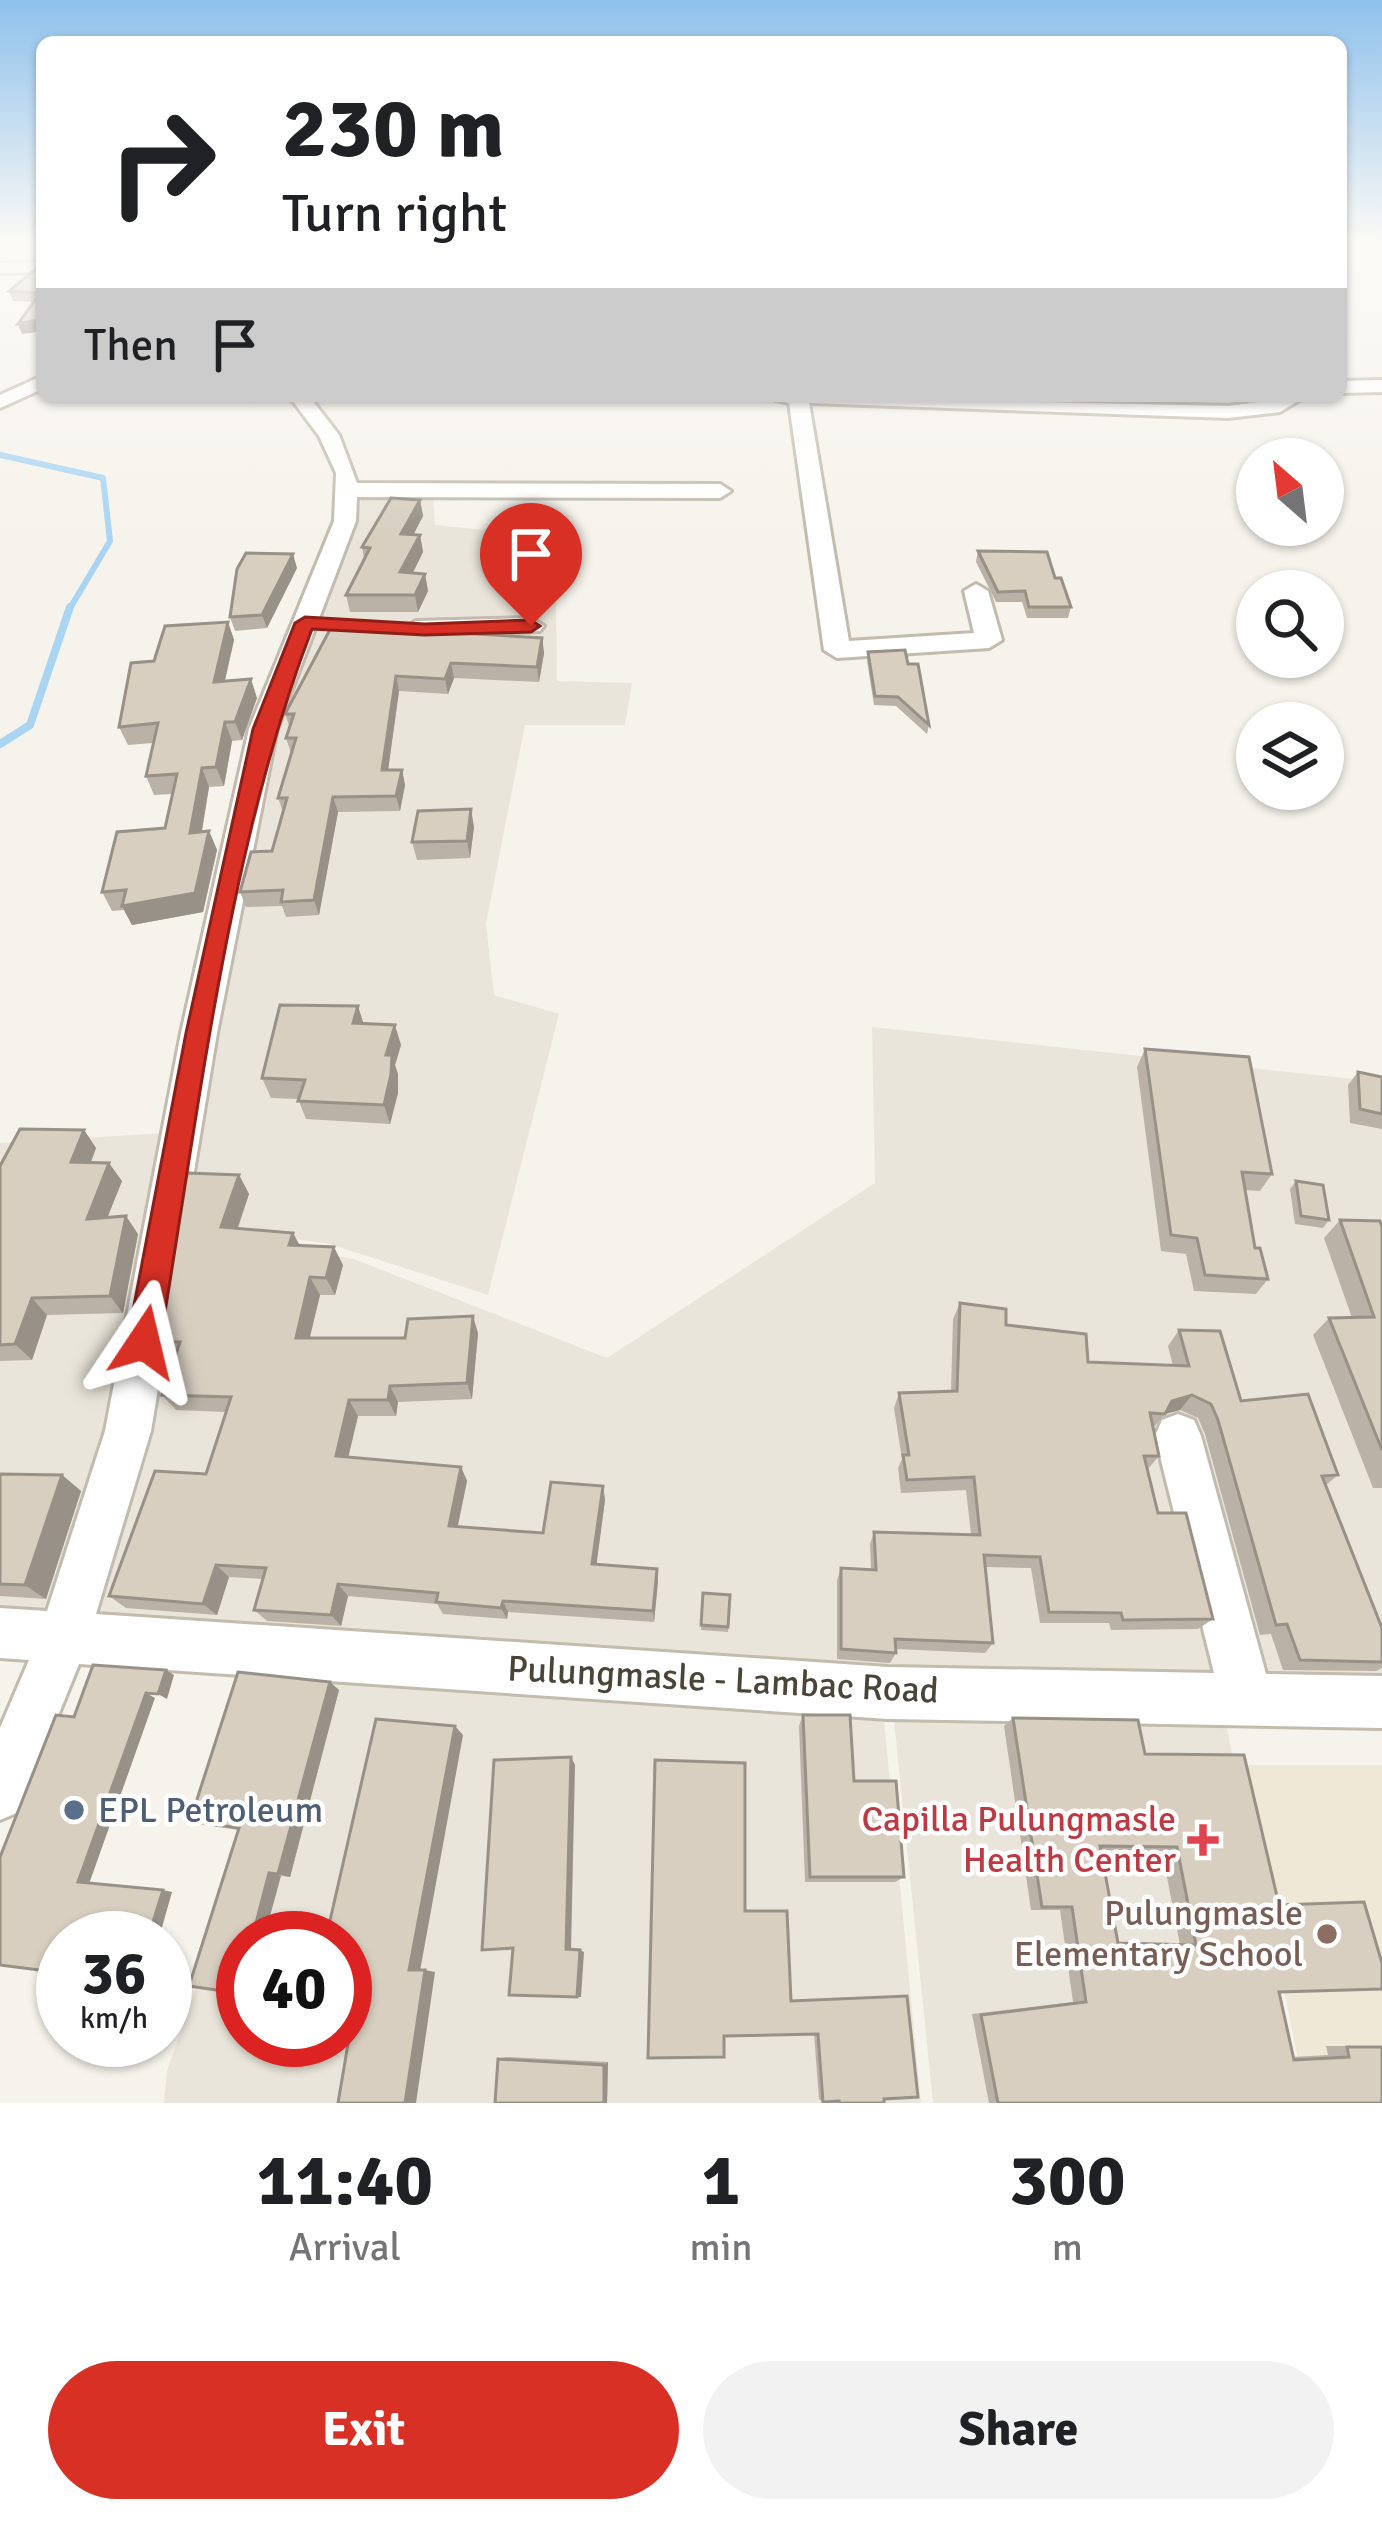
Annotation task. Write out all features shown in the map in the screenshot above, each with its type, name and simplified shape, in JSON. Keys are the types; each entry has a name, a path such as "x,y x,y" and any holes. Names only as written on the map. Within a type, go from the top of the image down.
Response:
{"street":[{"path":"0,402 36,385"},
{"path":"1347,387 1382,386"},
{"path":"0,1792 65,1635 128,1431 199,1033 263,729 345,521 347,473 329,435 304,402"},
{"path":"799,402 837,650 989,640 976,591"},
{"path":"941,402 1228,412 1273,408 1284,402"},
{"path":"347,490 720,491"},
{"path":"305,623 343,626"},
{"path":"383,628 531,626"},
{"path":"1178,1436 1247,1700"},
{"name":"Pulungmasle - Lambac Road","path":"0,1633 888,1693 1382,1702"}],"shaded area":[{"path":"362,494 433,495 435,525 555,537 557,681 632,683 625,725 525,725 486,923 494,995 559,1014 488,1295 330,1244 174,1222 274,731 356,528"},
{"path":"872,1027 1382,1082 1382,1687 895,1681 82,1615 175,1228 354,1259 607,1358 875,1183"},
{"path":"165,1133 110,1433 58,1628 0,1624 0,1143"},
{"path":"301,1657 883,1710 921,2103 164,2103 168,2067 192,2067 192,1999 216,1930 216,2067 372,2067 372,1911 222,1911"},
{"path":"1223,1709 1303,2103 933,2103 893,1710"},
{"name":"Pulungmasle Elementary School","path":"1238,1765 1382,1765 1382,2103 1307,2103"}],"building":[{"path":"391,498 420,500 401,534 420,535 400,572 425,574 415,595 346,595 370,548 362,547"},
{"path":"978,551 1047,552 1071,607 1029,607 1025,591 998,592"},
{"path":"246,553 293,554 262,615 230,617 237,569"},
{"path":"228,622 214,682 251,679 235,722 225,722 216,767 202,768 190,833 209,831 195,893 122,906 126,890 102,892 117,832 165,828 177,774 146,776 158,723 119,727 131,663 154,661 165,626"},
{"path":"334,622 462,626 459,633 542,638 537,667 451,663 445,679 396,676 382,770 402,770 396,796 333,797 314,900 281,902 283,890 240,892 251,852 272,851 287,798 278,798 296,738 286,738 294,714 285,714"},
{"path":"905,650 908,664 918,664 929,725 898,697 875,696 868,652"},
{"path":"471,809 467,841 412,842 418,811"},
{"path":"280,1005 358,1006 353,1023 395,1025 386,1055 392,1055 384,1105 298,1101 305,1080 262,1078"},
{"path":"1145,1049 1249,1057 1272,1174 1242,1172 1255,1248 1260,1248 1268,1279 1205,1275 1197,1238 1171,1235"},
{"path":"1358,1072 1382,1077 1382,1114 1360,1109"},
{"path":"20,1129 84,1130 71,1162 109,1163 87,1219 126,1216 110,1296 32,1298 15,1344 0,1345 0,1166"},
{"path":"188,1173 239,1175 221,1227 293,1233 289,1245 334,1247 326,1278 310,1277 296,1338 405,1338 408,1319 473,1316 467,1383 390,1386 388,1400 349,1400 336,1456 461,1467 449,1526 543,1533 551,1482 603,1486 592,1564 657,1569 653,1611 503,1601 501,1608 436,1602 438,1593 338,1584 331,1615 254,1610 266,1568 216,1565 203,1604 109,1596 155,1471 206,1474 231,1397 162,1395 180,1342 154,1342 180,1193"},
{"path":"1296,1181 1323,1185 1329,1220 1301,1216"},
{"path":"1340,1220 1380,1221 1382,1227 1382,1450 1329,1318 1374,1317"},
{"path":"960,1303 1006,1309 1006,1325 1086,1334 1088,1362 1189,1366 1179,1330 1220,1331 1241,1401 1308,1394 1338,1475 1322,1476 1382,1628 1382,1662 1300,1660 1287,1624 1276,1625 1218,1420 1211,1404 1192,1395 1172,1401 1165,1414 1150,1413 1159,1456 1144,1456 1158,1513 1186,1513 1213,1619 1123,1620 1121,1613 1049,1612 1040,1557 984,1555 993,1643 895,1639 896,1653 841,1649 841,1568 876,1570 874,1532 980,1535 974,1477 907,1480 903,1455 909,1455 899,1393 957,1391"},
{"path":"0,1474 62,1475 25,1585 0,1584"},
{"path":"703,1593 730,1595 728,1627 701,1625"},
{"name":"EPL Petroleum","path":"93,1665 166,1670 158,1694 146,1693 78,1882 163,1890 156,1911 36,1911 36,1970 0,1965 0,1857 56,1715 74,1717"},
{"path":"238,1672 330,1682 278,1874 269,1873 259,1911 216,1911 216,1990 192,1986 192,1977 239,1828 190,1821"},
{"path":"803,1715 850,1715 854,1781 896,1781 904,1877 810,1877"},
{"path":"1013,1718 1138,1720 1145,1754 1244,1755 1279,1905 1364,1902 1382,1963 1382,1989 1279,1992 1294,2060 1349,2057 1347,2047 1382,2047 1382,2103 998,2103 981,2015 1086,2002 1072,1907 1042,1907","holes":["1100,1846 1177,1847 1196,1945 1118,1943"]},
{"path":"376,1719 455,1726 409,1970 425,1970 405,2103 338,2103 344,2067 372,2067 372,1911 332,1911"},
{"path":"571,1757 566,1949 580,1950 577,1997 509,1995 513,1948 482,1950 494,1760"},
{"path":"655,1760 745,1763 745,1911 787,1911 791,2001 907,1996 918,2097 884,2099 884,2103 823,2102 818,2034 724,2036 724,2057 648,2058"},
{"path":"498,2059 604,2065 604,2103 495,2103"}],"waterway":[{"path":"0,455 103,478 110,541 69,610"},
{"path":"0,744 30,725 70,607"}],"place":[{"name":"EPL Petroleum","path":"74,1810"},
{"name":"Capilla Pulungmasle Health Center","path":"1203,1840"},
{"name":"Pulungmasle Elementary School","path":"1327,1934"}],"route":[{"path":"144,1342 199,1033 263,729 305,623 425,629 531,626"}]}
